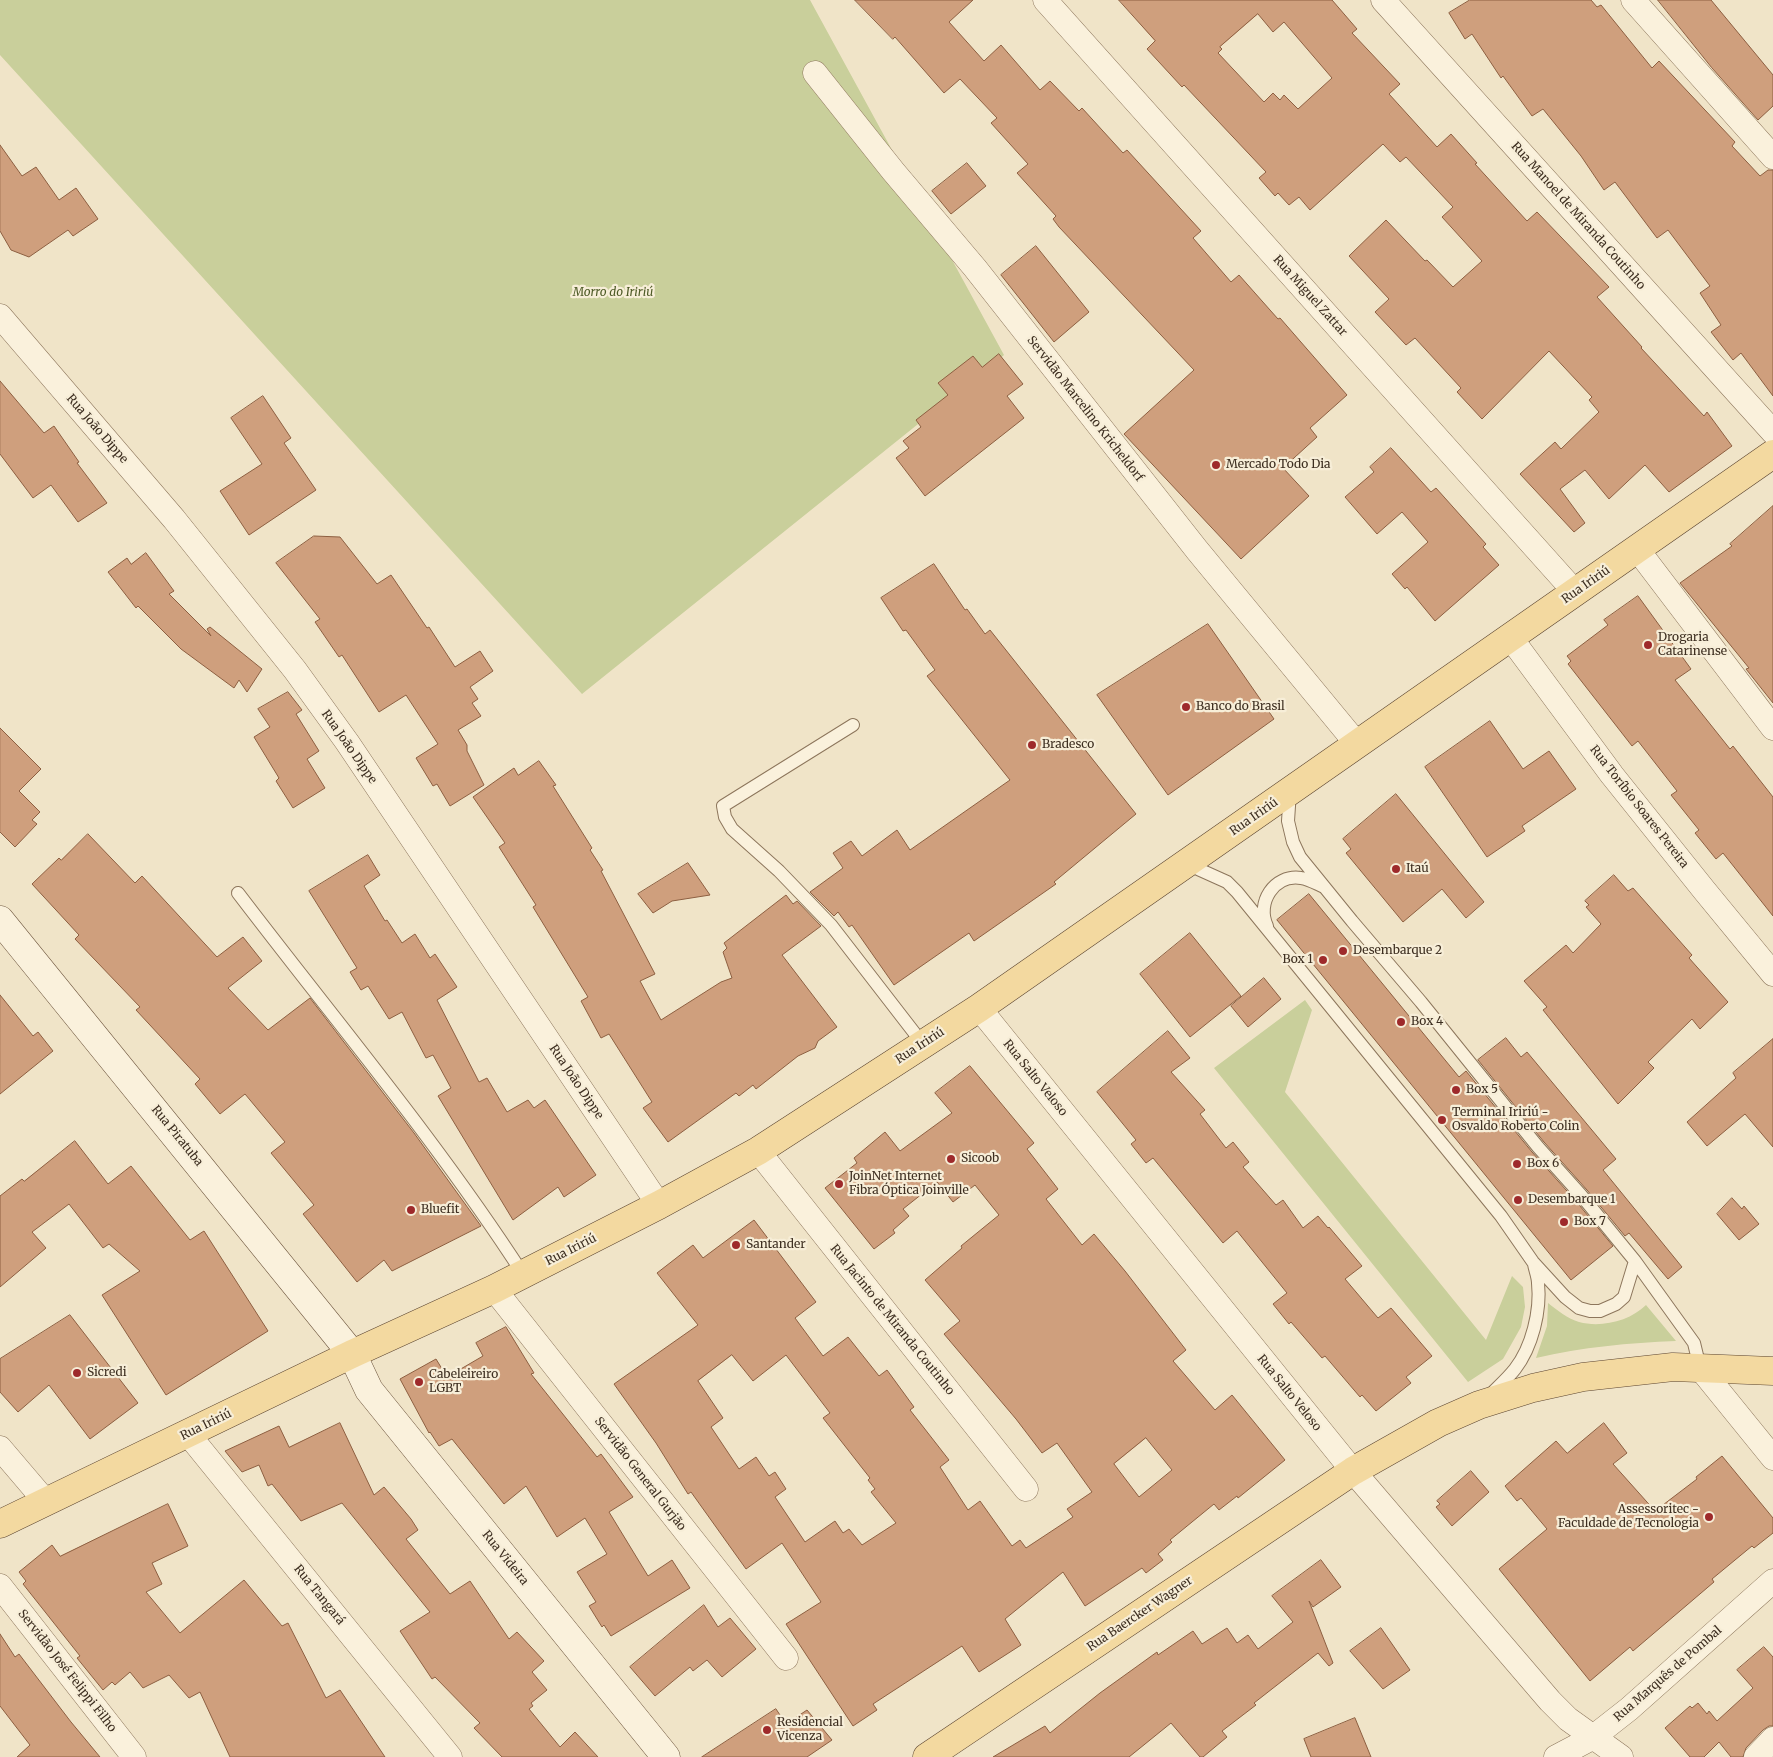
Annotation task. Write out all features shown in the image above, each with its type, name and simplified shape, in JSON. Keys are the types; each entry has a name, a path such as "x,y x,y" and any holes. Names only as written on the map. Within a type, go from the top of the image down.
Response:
{"main road":[{"name":"Rua Iririú","path":"0,1524 352,1354 494,1289 660,1205 758,1151 979,1008 1773,454"},
{"name":"Rua Piratuba","path":"0,920 352,1354"},
{"name":"Rua Videira","path":"352,1354 369,1390 666,1757"},
{"name":"Rua Baercker Wagner","path":"927,1757 1353,1471 1438,1423 1479,1405 1533,1388 1583,1377 1673,1367 1773,1372"}],"street":[{"name":"Rua Miguel Zattar","path":"1045,0 1575,592"},
{"name":"Rua Manoel de Miranda Coutinho","path":"1383,0 1773,432"},
{"path":"1633,0 1773,157"},
{"name":"Servidão Marcelino Kricheldorf","path":"815,73 893,171 975,268 1196,550 1357,744"},
{"name":"Rua João Dippe","path":"0,316 174,519 295,670 347,742 660,1205"},
{"path":"1637,549 1773,728"},
{"name":"Rua Toríbio Soares Pereira","path":"1510,637 1612,775 1773,974"},
{"name":"Rua Salto Veloso","path":"979,1008 1353,1471 1550,1701 1592,1738 1620,1757"},
{"name":"Rua Jacinto de Miranda Coutinho","path":"758,1151 1026,1488"},
{"name":"Servidão General Gurjão","path":"494,1289 786,1658"},
{"path":"1700,1368 1773,1458"},
{"name":"Rua Tangará","path":"188,1434 450,1757"},
{"path":"0,1448 46,1502"},
{"name":"Rua Marquês de Pombal","path":"1556,1757 1592,1738 1629,1709 1773,1581"},
{"name":"Servidão José Felippi Filho","path":"0,1586 134,1757"},
{"path":"1756,1757 1773,1739"}],"lane":[{"path":"853,725 723,806 725,817 732,829 779,870 831,925 923,1044"},
{"path":"1290,791 1288,821 1293,842 1300,857 1421,1002 1538,1147 1581,1195 1635,1261 1694,1344 1700,1368"},
{"path":"1186,864 1227,882 1270,932 1501,1216 1533,1262 1565,1297 1579,1308 1590,1311 1600,1311 1616,1304 1624,1297 1635,1261"},
{"path":"1270,932 1263,918 1262,908 1274,886 1286,879 1301,878 1326,888"},
{"path":"238,893 442,1158 488,1220 523,1274"},
{"path":"1479,1405 1516,1367 1529,1342 1535,1322 1538,1301 1538,1283 1533,1262"}],"green space":[{"name":"Morro do Iririú","path":"0,0 810,0 1004,355 582,694 0,55"},
{"path":"1305,1000 1312,1010 1285,1092 1486,1340 1512,1276 1523,1287 1525,1307 1521,1327 1503,1359 1468,1382 1214,1068"},
{"path":"1548,1303 1575,1321 1588,1324 1615,1322 1632,1315 1646,1305 1676,1341 1606,1346 1536,1358 1547,1326"}],"building":[{"path":"855,0 973,0 949,22 984,61 1001,45 1040,90 1050,81 1079,111 1082,108 1123,153 1127,150 1201,231 1193,238 1231,282 1239,275 1278,319 1280,318 1347,395 1310,428 1317,437 1283,468 1309,496 1241,559 1124,434 1194,370 1059,227 1053,219 1056,216 1017,173 1028,164 991,123 997,118 960,79 944,93 895,37 893,39"},
{"path":"1119,0 1332,0 1357,29 1352,33 1400,84 1389,94 1437,147 1451,134 1477,163 1475,164 1527,221 1537,212 1609,287 1597,297 1704,416 1707,412 1732,446 1669,492 1645,465 1609,499 1585,470 1560,489 1585,523 1574,532 1520,474 1555,442 1561,449 1599,412 1589,400 1592,397 1549,351 1482,419 1457,392 1461,388 1415,338 1406,345 1375,312 1389,299 1349,256 1386,220 1453,287 1482,261 1442,217 1453,207 1406,157 1400,162 1383,144 1310,210 1299,197 1289,205 1278,193 1275,196 1259,178 1266,172 1184,85 1182,87 1147,49 1155,41","holes":["1258,14 1273,32 1284,22 1332,78 1298,109 1284,95 1280,100 1273,93 1264,102 1218,53 1222,49 1220,47"]},
{"path":"1470,0 1591,0 1597,7 1601,5 1652,68 1659,61 1735,142 1732,146 1760,176 1768,170 1773,170 1773,396 1741,353 1733,360 1711,332 1721,325 1700,293 1710,286 1668,230 1657,238 1615,182 1604,190 1581,156 1543,109 1532,116 1503,76 1501,78 1472,34 1465,39 1449,13"},
{"path":"1658,0 1711,0 1773,75 1773,106 1758,120 1712,68"},
{"path":"0,145 22,176 36,167 59,200 76,188 98,219 73,236 68,230 29,257 11,250 0,231"},
{"path":"967,163 986,186 951,214 932,191"},
{"path":"1036,246 1089,312 1054,342 1001,275"},
{"path":"999,354 1023,384 1007,396 1024,418 925,496 896,458 909,448 903,441 921,427 916,420 948,395 938,383 973,356 982,367"},
{"path":"0,381 44,433 54,426 79,462 77,463 107,503 78,522 51,485 33,498 0,454"},
{"path":"263,396 291,438 284,443 316,490 249,535 220,491 262,464 231,418"},
{"path":"1391,448 1431,492 1436,488 1486,544 1483,547 1499,565 1435,621 1407,587 1405,589 1392,574 1428,542 1402,512 1377,534 1345,497 1374,472 1370,467"},
{"path":"1773,506 1773,703 1746,669 1749,668 1680,583 1732,546 1730,544"},
{"path":"314,536 340,537 377,584 391,575 455,667 480,651 493,671 470,687 478,699 472,703 481,716 458,730 467,745 467,751 484,785 450,806 437,784 433,786 416,758 438,744 406,695 379,712 342,655 339,657 315,622 320,619 276,563"},
{"path":"146,553 174,591 169,594 211,636 207,629 210,627 262,669 247,692 239,680 234,688 181,649 138,606 136,608 108,572 127,558 131,564"},
{"path":"934,564 965,610 967,609 985,634 990,630 1136,814 1054,882 1056,884 974,941 969,933 894,985 852,925 849,927 838,912 834,916 810,892 843,868 833,853 851,841 862,856 897,830 910,850 1010,780 927,676 935,670 906,630 903,631 881,598"},
{"path":"1638,596 1691,669 1675,680 1730,749 1733,746 1773,797 1773,916 1723,853 1716,859 1695,833 1699,830 1671,795 1677,791 1638,741 1632,746 1568,664 1571,661 1567,656 1608,625 1604,620"},
{"name":"Banco do Brasil","path":"1208,624 1274,719 1168,795 1097,695"},
{"path":"288,692 302,710 296,714 319,751 307,759 325,788 293,808 276,781 279,778 254,737 270,727 258,709"},
{"path":"1490,721 1523,769 1549,751 1576,789 1522,826 1525,831 1487,857 1425,767"},
{"path":"0,728 41,769 19,791 40,812 32,820 37,824 15,847 0,832"},
{"path":"539,761 556,785 553,786 592,848 590,850 603,870 601,871 655,974 640,981 661,1020 721,982 732,978 723,952 727,948 724,943 786,895 793,904 797,901 821,926 782,955 837,1027 818,1041 815,1048 798,1056 756,1089 753,1085 739,1096 736,1093 668,1142 643,1108 652,1102 609,1034 601,1038 581,1001 588,997 533,907 536,905 499,847 505,843 473,797 514,768 518,775"},
{"name":"Itaú","path":"1396,794 1484,902 1466,918 1442,889 1403,922 1346,853 1351,849 1343,839"},
{"path":"88,834 135,883 142,876 217,957 243,937 262,961 228,988 268,1030 310,998 414,1133 481,1226 392,1271 384,1260 357,1282 303,1214 314,1205 271,1153 285,1142 245,1094 220,1114 195,1084 200,1079 136,1010 140,1007 75,939 79,935 32,884"},
{"path":"368,855 380,875 364,886 385,921 387,920 402,943 415,934 430,958 435,954 457,987 437,1000 479,1082 487,1078 507,1112 528,1100 534,1108 545,1100 596,1175 564,1197 558,1187 513,1220 438,1096 451,1088 433,1055 426,1058 402,1012 389,1019 368,986 361,990 350,972 357,968 309,891"},
{"path":"688,863 710,895 672,901 653,913 638,894"},
{"path":"1614,875 1628,891 1633,888 1692,955 1689,958 1728,1002 1700,1029 1692,1019 1648,1062 1654,1068 1618,1104 1543,1010 1547,1007 1524,981 1566,945 1573,953 1601,924 1586,907 1589,905 1585,901"},
{"path":"1309,894 1459,1077 1466,1071 1532,1152 1613,1246 1571,1280 1277,920"},
{"path":"1190,933 1241,996 1190,1037 1140,974"},
{"path":"1264,978 1281,999 1248,1027 1231,1006"},
{"path":"0,995 33,1036 38,1032 53,1051 0,1094"},
{"path":"1168,1031 1190,1058 1171,1072 1205,1110 1200,1114 1226,1148 1233,1142 1249,1162 1243,1167 1276,1205 1283,1200 1303,1228 1318,1216 1329,1227 1362,1266 1345,1279 1378,1318 1391,1308 1432,1356 1406,1377 1411,1383 1376,1411 1362,1395 1360,1397 1325,1356 1322,1358 1291,1322 1289,1324 1273,1304 1287,1293 1237,1231 1223,1243 1153,1158 1146,1163 1131,1144 1136,1140 1097,1092"},
{"path":"1506,1038 1521,1057 1527,1052 1616,1159 1603,1170 1682,1267 1668,1279 1629,1233 1625,1236 1544,1142 1478,1060"},
{"path":"1773,1039 1773,1147 1745,1114 1707,1146 1687,1122 1736,1078 1733,1073"},
{"path":"970,1066 1034,1143 1027,1149 1058,1189 1046,1199 1082,1245 1094,1234 1186,1350 1173,1361 1215,1410 1232,1395 1285,1460 1238,1498 1237,1496 1219,1510 1214,1504 1170,1540 1172,1542 1158,1554 1163,1560 1146,1573 1142,1568 1085,1606 1063,1572 1005,1619 1021,1645 979,1672 962,1646 873,1704 877,1710 853,1726 786,1624 821,1602 782,1543 746,1569 691,1492 688,1494 656,1443 614,1384 698,1325 657,1273 693,1245 703,1258 754,1220 816,1302 795,1318 823,1356 848,1337 879,1376 887,1370 914,1407 910,1410 949,1460 940,1467 968,1510 980,1501 1012,1546 1020,1540 1026,1548 1073,1517 1067,1509 1092,1492 1057,1443 1042,1453 1016,1419 944,1334 960,1321 925,1280 962,1248 961,1246 999,1215 975,1185 953,1202 937,1182 903,1209 909,1216 893,1230 895,1233 874,1249 825,1188 857,1163 854,1158 885,1132 900,1151 952,1113 935,1093","holes":["732,1355 753,1381 786,1355 830,1413 823,1418 870,1478 868,1480 875,1489 871,1492 896,1523 862,1545 849,1529 843,1533 835,1521 805,1542 775,1497 786,1489 775,1472 769,1476 756,1457 739,1469 711,1427 723,1418 698,1381","1146,1438 1172,1470 1139,1497 1114,1464"]},
{"path":"75,1141 108,1184 131,1166 190,1240 204,1231 268,1331 166,1395 102,1295 140,1271 109,1244 103,1248 69,1204 32,1232 46,1248 0,1287 0,1196 22,1179 24,1181"},
{"path":"1732,1198 1742,1209 1744,1206 1759,1224 1739,1240 1717,1214"},
{"name":"Sicredi","path":"70,1315 138,1403 90,1439 49,1385 18,1412 0,1392 0,1359"},
{"path":"506,1327 534,1373 531,1374 597,1457 601,1454 633,1497 609,1512 648,1576 672,1560 690,1588 611,1636 604,1625 602,1627 589,1606 596,1602 577,1572 607,1554 585,1518 557,1537 526,1486 504,1504 452,1439 439,1446 429,1433 400,1379 436,1359 447,1377 483,1356 476,1343"},
{"path":"340,1423 374,1495 384,1487 411,1519 418,1530 406,1539 450,1594 470,1581 509,1639 517,1632 544,1661 532,1672 547,1690 531,1703 533,1706 529,1709 560,1747 575,1732 598,1757 502,1757 474,1728 480,1723 435,1677 432,1679 400,1631 430,1612 342,1503 301,1521 272,1484 268,1486 259,1465 242,1472 225,1451 279,1426 289,1447"},
{"path":"1604,1423 1627,1453 1613,1464 1655,1511 1697,1479 1696,1477 1722,1456 1773,1518 1773,1533 1754,1548 1752,1546 1712,1579 1714,1582 1633,1651 1630,1647 1590,1681 1499,1569 1547,1529 1521,1498 1517,1501 1505,1486 1556,1441 1567,1453"},
{"path":"1471,1471 1489,1492 1452,1526 1436,1507 1440,1504 1437,1501"},
{"path":"168,1504 188,1546 152,1563 162,1584 146,1592 180,1633 244,1580 282,1626 288,1623 326,1698 340,1690 385,1757 230,1757 200,1692 189,1698 169,1675 143,1688 130,1672 115,1685 112,1682 103,1690 77,1658 80,1656 23,1584 26,1581 19,1572 52,1545 60,1556"},
{"path":"1321,1560 1341,1587 1313,1607 1309,1601 1333,1663 1329,1666 1318,1653 1254,1703 1256,1705 1222,1731 1227,1737 1203,1757 1200,1757 1171,1723 1129,1757 993,1757 1045,1726 1050,1733 1100,1693 1157,1652 1158,1655 1193,1631 1202,1644 1227,1628 1237,1643 1248,1635 1258,1649 1293,1622 1272,1596"},
{"path":"704,1605 718,1627 730,1618 756,1649 722,1677 707,1660 693,1671 690,1667 655,1696 630,1667"},
{"path":"1381,1628 1410,1670 1383,1689 1350,1651"},
{"path":"0,1634 15,1657 19,1654 100,1757 17,1757 30,1745 0,1706"},
{"path":"1764,1647 1773,1657 1773,1726 1763,1730 1746,1748 1743,1757 1731,1757 1719,1742 1704,1757 1690,1757 1665,1728 1690,1706 1692,1708 1698,1703 1707,1714 1709,1711 1717,1721 1753,1688 1737,1670"},
{"name":"Residencial Vicenza","path":"776,1709 786,1724 807,1710 832,1740 807,1757 702,1757"},
{"path":"1355,1718 1371,1757 1311,1757 1304,1739"}],"place":[{"name":"Mercado Todo Dia","path":"1216,465"},
{"name":"Drogaria Catarinense","path":"1648,645"},
{"name":"Banco do Brasil","path":"1186,707"},
{"name":"Bradesco","path":"1032,745"},
{"name":"Itaú","path":"1396,869"},
{"name":"Desembarque 2","path":"1343,951"},
{"name":"Box 1","path":"1323,960"},
{"name":"Box 4","path":"1401,1022"},
{"name":"Box 5","path":"1456,1090"},
{"name":"Terminal Iririú - Osvaldo Roberto Colin","path":"1442,1120"},
{"name":"Sicoob","path":"951,1159"},
{"name":"Box 6","path":"1517,1164"},
{"name":"JoinNet Internet Fibra Óptica Joinville","path":"839,1184"},
{"name":"Desembarque 1","path":"1518,1200"},
{"name":"Bluefit","path":"411,1210"},
{"name":"Box 7","path":"1564,1222"},
{"name":"Santander","path":"736,1245"},
{"name":"Sicredi","path":"77,1373"},
{"name":"Cabeleireiro LGBT","path":"419,1382"},
{"name":"Assessoritec - Faculdade de Tecnologia","path":"1709,1517"},
{"name":"Residencial Vicenza","path":"767,1730"}]}
